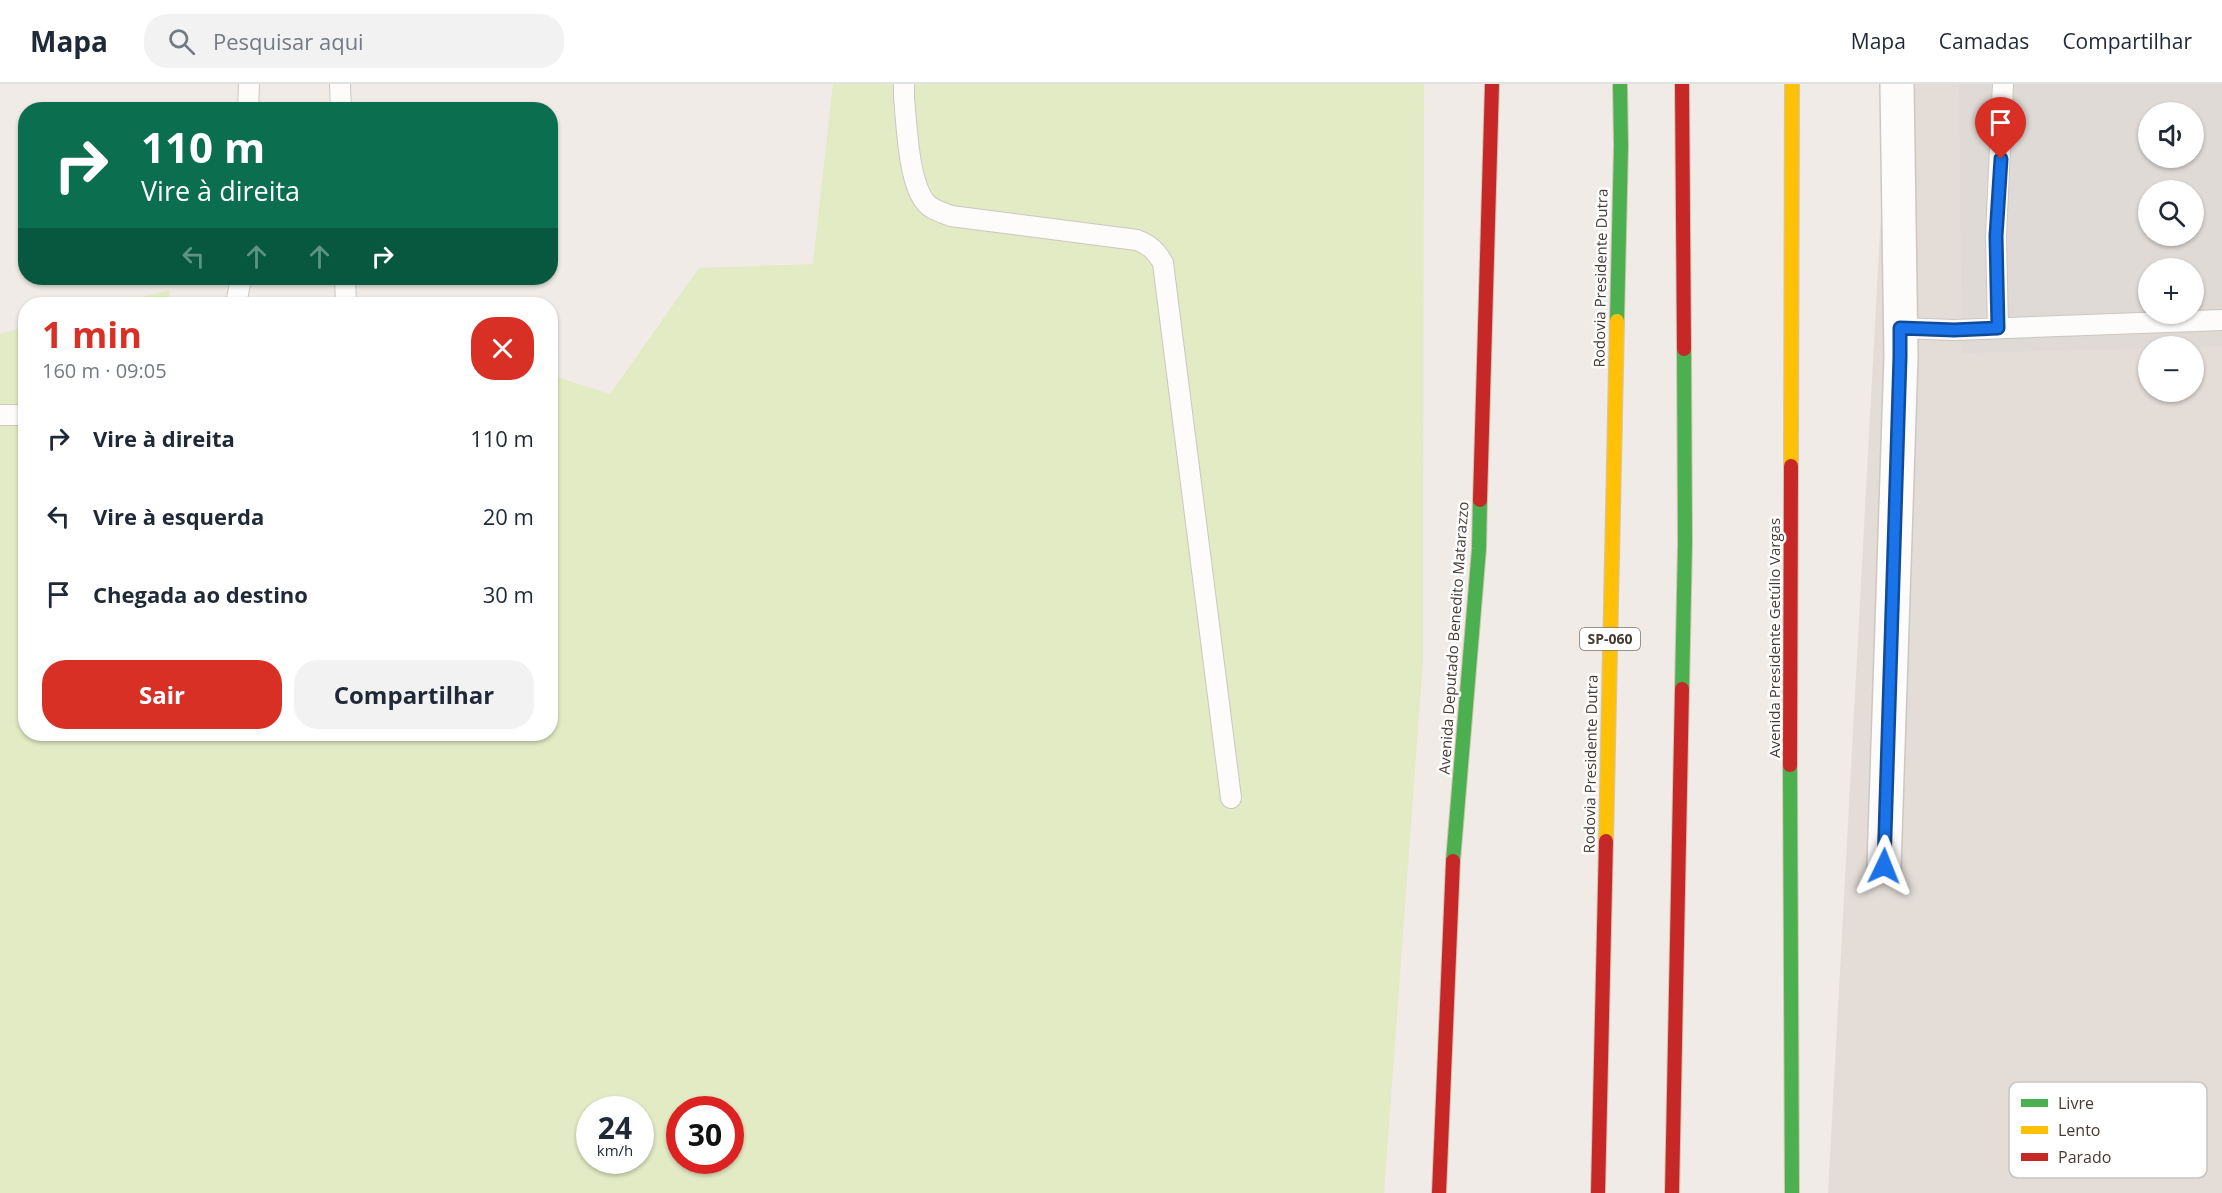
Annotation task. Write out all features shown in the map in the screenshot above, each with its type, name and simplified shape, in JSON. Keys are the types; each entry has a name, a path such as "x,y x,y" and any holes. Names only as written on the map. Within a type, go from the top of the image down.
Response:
{"main road":[{"name":"Avenida Deputado Benedito Matarazzo","path":"1439,1193 1450,900 1479,549 1492,84"},
{"name":"Rodovia Presidente Dutra","path":"1598,1193 1620,84"},
{"path":"1672,1193 1685,543 1682,84"},
{"name":"Avenida Presidente Getúlio Vargas","path":"1792,84 1790,914 1792,1193"}],"street":[{"path":"1884,866 1900,369 1897,84"}],"lane":[{"path":"248,102 249,84"},
{"path":"340,84 341,102"},
{"path":"904,84 915,181 925,202 934,210 951,216 1137,240 1149,245 1157,252 1163,263 1231,798"},
{"path":"1998,328 1996,236 2003,84"},
{"path":"1900,328 1954,330 2222,320"},
{"path":"0,415 18,415"}],"shaded area":[{"path":"1888,84 2222,84 2222,1193 1828,1193"},
{"path":"1959,84 2222,84 2222,346 2204,346 2204,336 2138,336 2138,348 1962,353"}],"green space":[{"path":"833,84 1424,84 1423,660 1384,1193 0,1193 0,334 18,329 18,741 558,741 558,377 610,394 699,268 813,264"},
{"path":"169,290 170,297 142,297"}],"traffic: fast":[{"path":"1617,321 1620,84"},
{"path":"1682,689 1685,543 1684,349"},
{"path":"1453,861 1479,549 1480,500"},
{"path":"1790,765 1792,1193"}],"traffic: slow":[{"path":"1791,466 1792,84"},
{"path":"1606,841 1617,321"}],"traffic: jam":[{"path":"1480,500 1492,84"},
{"path":"1682,84 1684,349"},
{"path":"1790,765 1791,466"},
{"path":"1672,1193 1682,689"},
{"path":"1598,1193 1606,841"},
{"path":"1439,1193 1453,861"}],"route":[{"path":"1884,866 1900,328 1954,330 1998,328 1996,236 2001,159"}]}
